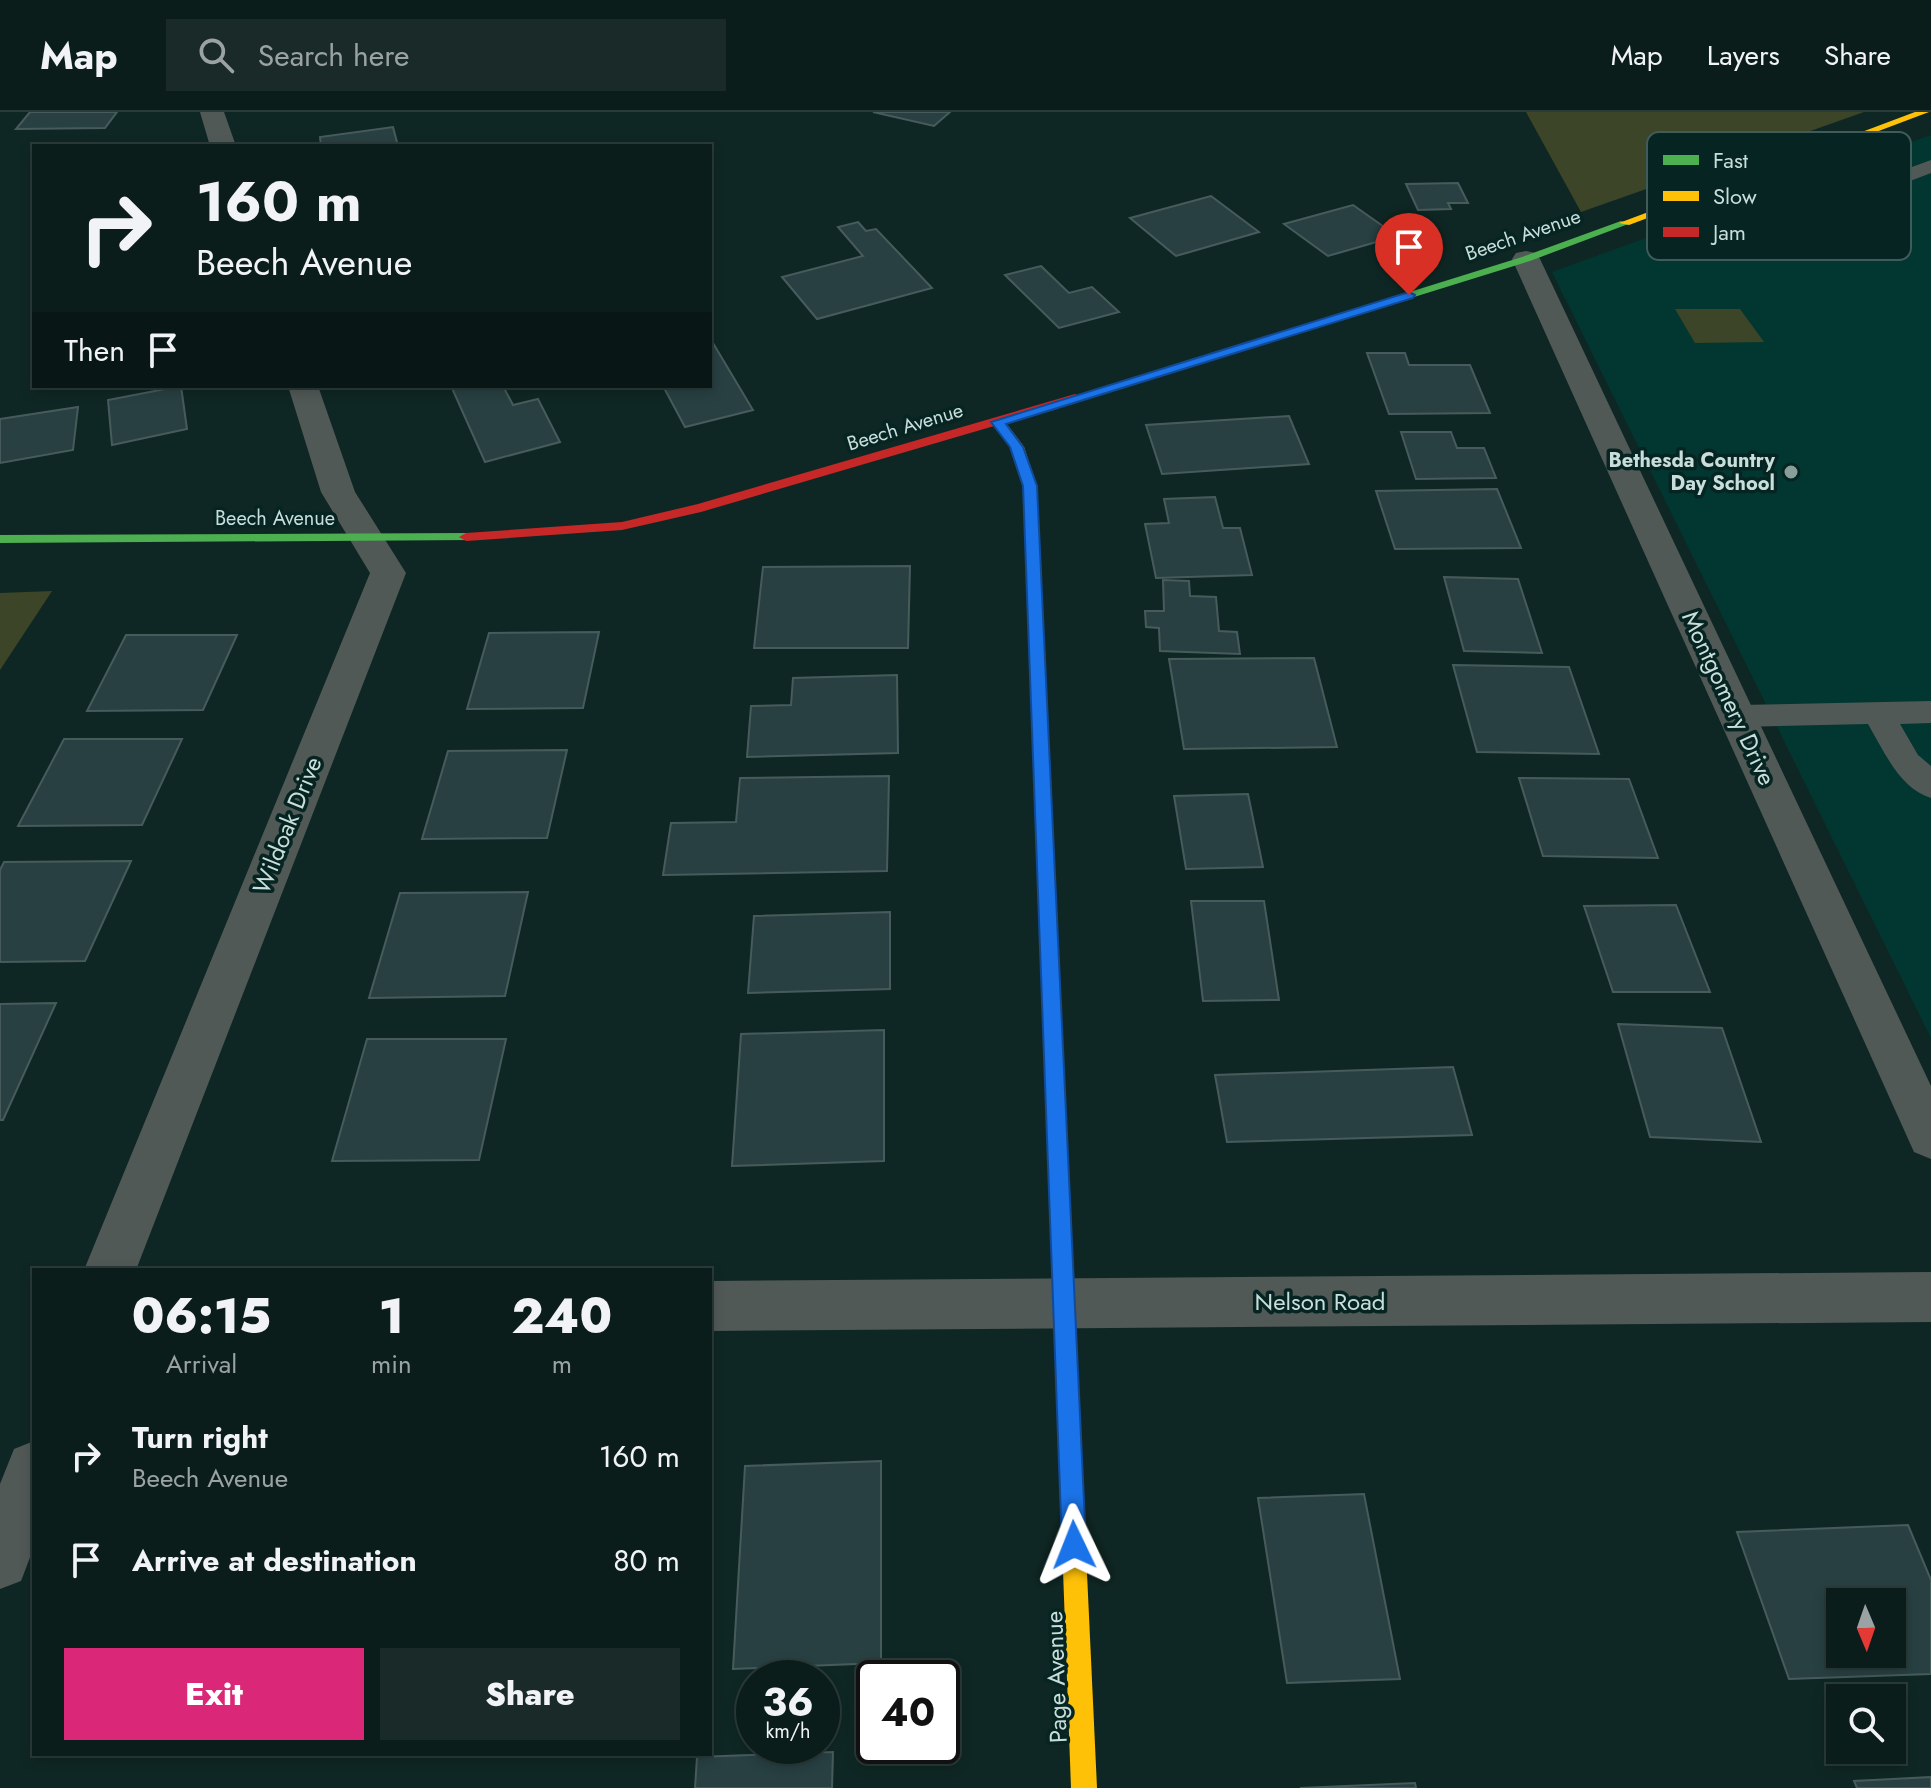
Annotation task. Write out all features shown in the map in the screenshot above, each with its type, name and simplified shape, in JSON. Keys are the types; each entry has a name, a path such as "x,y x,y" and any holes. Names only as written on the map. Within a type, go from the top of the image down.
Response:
{"street":[{"path":"212,112 222,144"},
{"name":"Beech Avenue","path":"1870,132 1924,112"},
{"name":"Beech Avenue","path":"0,539 369,540 570,532 622,526 790,485 998,422 1526,259 1647,215"},
{"name":"Montgomery Drive","path":"1526,259 1931,1137"},
{"name":"Wildoak Drive","path":"111,1268 388,573 338,492 304,388"},
{"name":"Page Avenue","path":"998,422 1017,447 1030,486 1084,1788"},
{"name":"Nelson Road","path":"712,1306 1931,1297"},
{"path":"0,1560 32,1474"}],"lane":[{"path":"1911,174 1931,166"},
{"path":"1738,716 1931,712"},
{"path":"1877,713 1907,763 1931,786"}],"shaded area":[{"path":"1526,112 1864,112 1807,132 1647,132 1647,189 1581,212"},
{"name":"Bethesda Country Day School","path":"1931,135 1931,1038 1552,272 1647,238 1647,260 1911,260 1911,142"},
{"path":"1675,309 1740,309 1764,342 1695,343"},
{"path":"52,591 0,670 0,593"}],"building":[{"path":"30,112 117,112 105,128 16,129"},
{"path":"873,112 950,112 934,126"},
{"path":"393,127 397,144 321,144 320,137"},
{"path":"1458,183 1468,203 1448,203 1451,209 1418,210 1406,184"},
{"path":"1211,196 1259,232 1176,256 1130,218"},
{"path":"1353,205 1397,236 1328,256 1284,224"},
{"path":"858,222 866,231 876,229 932,288 817,319 782,277 863,256 838,227"},
{"path":"1041,266 1069,293 1092,287 1119,312 1059,328 1005,275"},
{"path":"712,341 753,410 685,427 664,388 712,388"},
{"path":"1367,353 1405,353 1409,365 1470,365 1490,413 1389,414"},
{"path":"181,388 187,429 112,445 108,400"},
{"path":"452,388 504,388 513,405 538,399 560,442 485,462"},
{"path":"78,407 73,450 0,463 0,419"},
{"path":"1289,416 1309,464 1162,474 1146,425"},
{"path":"1401,432 1451,432 1457,448 1484,448 1496,478 1416,479"},
{"path":"1497,489 1521,548 1395,549 1376,491"},
{"path":"1215,497 1223,528 1240,528 1252,575 1156,578 1145,524 1169,523 1164,499"},
{"path":"910,566 908,648 754,648 763,567"},
{"path":"1444,577 1518,579 1542,653 1464,651"},
{"path":"1163,580 1189,581 1190,596 1216,597 1219,631 1237,632 1240,654 1160,651 1159,628 1146,627 1145,611 1164,611"},
{"path":"599,632 583,708 467,709 489,633"},
{"path":"126,635 237,635 203,710 87,711"},
{"path":"1314,658 1337,747 1184,749 1169,659"},
{"path":"1453,665 1569,667 1599,754 1477,752"},
{"path":"897,675 898,753 747,757 751,706 791,705 793,678"},
{"path":"64,739 182,739 142,825 18,826"},
{"path":"567,750 547,838 422,839 448,751"},
{"path":"889,776 887,871 663,875 671,823 736,822 740,778"},
{"path":"1519,778 1629,779 1658,858 1543,856"},
{"path":"1248,794 1263,867 1186,869 1174,796"},
{"path":"131,861 85,961 0,962 0,870 4,862"},
{"path":"528,892 505,996 369,998 400,893"},
{"path":"1191,901 1264,901 1279,1000 1203,1001"},
{"path":"1676,905 1710,992 1613,992 1584,906"},
{"path":"890,912 890,989 748,993 754,916"},
{"path":"56,1003 3,1120 0,1120 0,1004"},
{"path":"1618,1024 1722,1028 1761,1142 1650,1137"},
{"path":"884,1030 884,1161 732,1166 741,1034"},
{"path":"367,1039 506,1039 479,1160 332,1161"},
{"path":"1453,1067 1472,1135 1227,1142 1215,1075"},
{"path":"881,1461 881,1660 856,1660 856,1664 840,1665 840,1660 736,1660 736,1669 733,1669 745,1466"},
{"path":"1364,1494 1400,1679 1287,1683 1258,1498"},
{"path":"1908,1525 1931,1580 1931,1674 1789,1679 1737,1532"},
{"path":"736,1756 736,1764 833,1764 832,1788 695,1788 697,1757"},
{"path":"1931,1777 1931,1788 1857,1788 1854,1781"},
{"path":"1415,1783 1416,1788 1300,1788"}],"traffic: fast":[{"path":"1075,398 1526,259 1625,223"},
{"path":"0,539 466,537"}],"traffic: slow":[{"path":"1870,132 1924,112"},
{"path":"1625,223 1647,215"},
{"path":"998,422 1017,447 1030,486 1050,958"},
{"path":"1067,1380 1084,1788"}],"traffic: jam":[{"path":"466,537 622,526 701,508 1075,398"},
{"path":"1050,958 1067,1380"}],"place":[{"name":"Bethesda Country Day School","path":"1791,472"}],"route":[{"path":"1074,1545 1030,486 1017,447 998,422 1409,295"}]}
